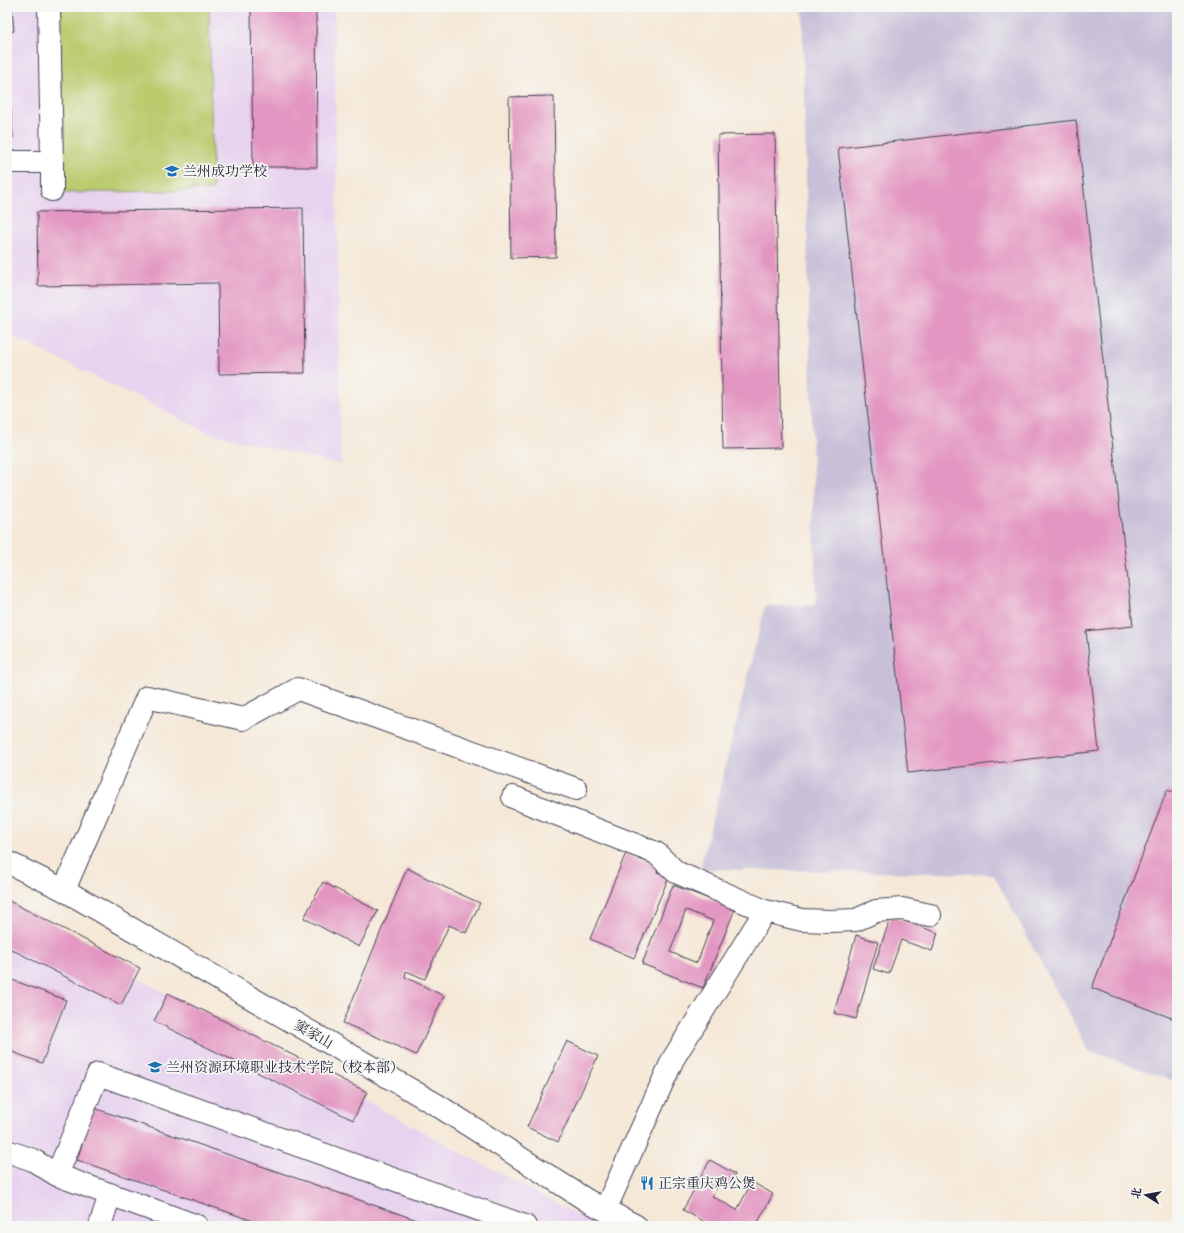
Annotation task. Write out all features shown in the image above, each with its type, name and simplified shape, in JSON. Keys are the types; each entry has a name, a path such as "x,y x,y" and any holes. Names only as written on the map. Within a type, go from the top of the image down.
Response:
{"street":[{"path":"49,7 52,190"},
{"path":"7,162 52,162"},
{"path":"64,890 147,697 243,719 298,689 576,789"},
{"path":"513,797 656,853 676,872 765,911 802,920 830,921 856,920 876,912 902,909 930,915"},
{"name":"窦家山","path":"7,862 64,890 437,1105 588,1201 636,1226"},
{"path":"605,1210 673,1059 765,911"},
{"path":"57,1175 98,1074 525,1226"},
{"path":"7,1151 33,1160 57,1175 197,1226"},
{"path":"100,1226 110,1194"}],"shaded area":[{"name":"兰州成功学校","path":"7,7 334,7 341,465 209,433 35,347 7,335"},
{"path":"802,7 1177,7 1177,1082 1089,1051 993,874 700,869 765,606 816,605"},
{"name":"兰州资源环境职业技术学院（校本部）","path":"7,908 598,1226 7,1226"}],"green space":[{"path":"60,7 209,7 213,190 63,193"}],"building":[{"path":"7,7 12,7 14,31 7,32"},
{"path":"259,7 316,7 317,167 253,167 251,10 259,10"},
{"path":"8,71 13,138 7,138"},
{"path":"554,96 556,257 511,258 509,97"},
{"path":"1076,120 1133,626 1086,631 1099,751 908,773 838,148"},
{"path":"775,134 781,448 723,449 718,135"},
{"path":"303,208 305,373 219,374 218,283 38,286 37,212"},
{"path":"1167,790 1177,793 1177,1020 1092,988"},
{"path":"626,853 659,867 657,872 669,877 634,958 590,939"},
{"path":"407,868 480,903 466,933 449,925 425,979 406,971 405,977 444,996 416,1055 343,1023"},
{"path":"323,882 378,911 359,947 304,918"},
{"path":"673,885 735,909 703,988 642,964","holes":["686,910 713,921 697,963 670,952"]},
{"path":"7,900 140,968 121,1005 7,947"},
{"path":"891,916 938,933 932,951 901,940 889,974 873,969"},
{"path":"856,935 878,942 856,1019 834,1013"},
{"path":"7,978 66,1000 42,1063 7,1050"},
{"path":"168,993 367,1092 353,1120 154,1021"},
{"path":"567,1041 598,1056 558,1142 527,1127"},
{"path":"94,1108 434,1226 268,1226 77,1160"},
{"path":"710,1160 735,1174 729,1185 721,1181 712,1196 737,1210 752,1182 773,1194 756,1226 712,1226 683,1210"}],"place":[{"name":"兰州成功学校","path":"172,171"},
{"name":"兰州资源环境职业技术学院（校本部）","path":"155,1067"},
{"name":"正宗重庆鸡公煲","path":"647,1183"}]}
